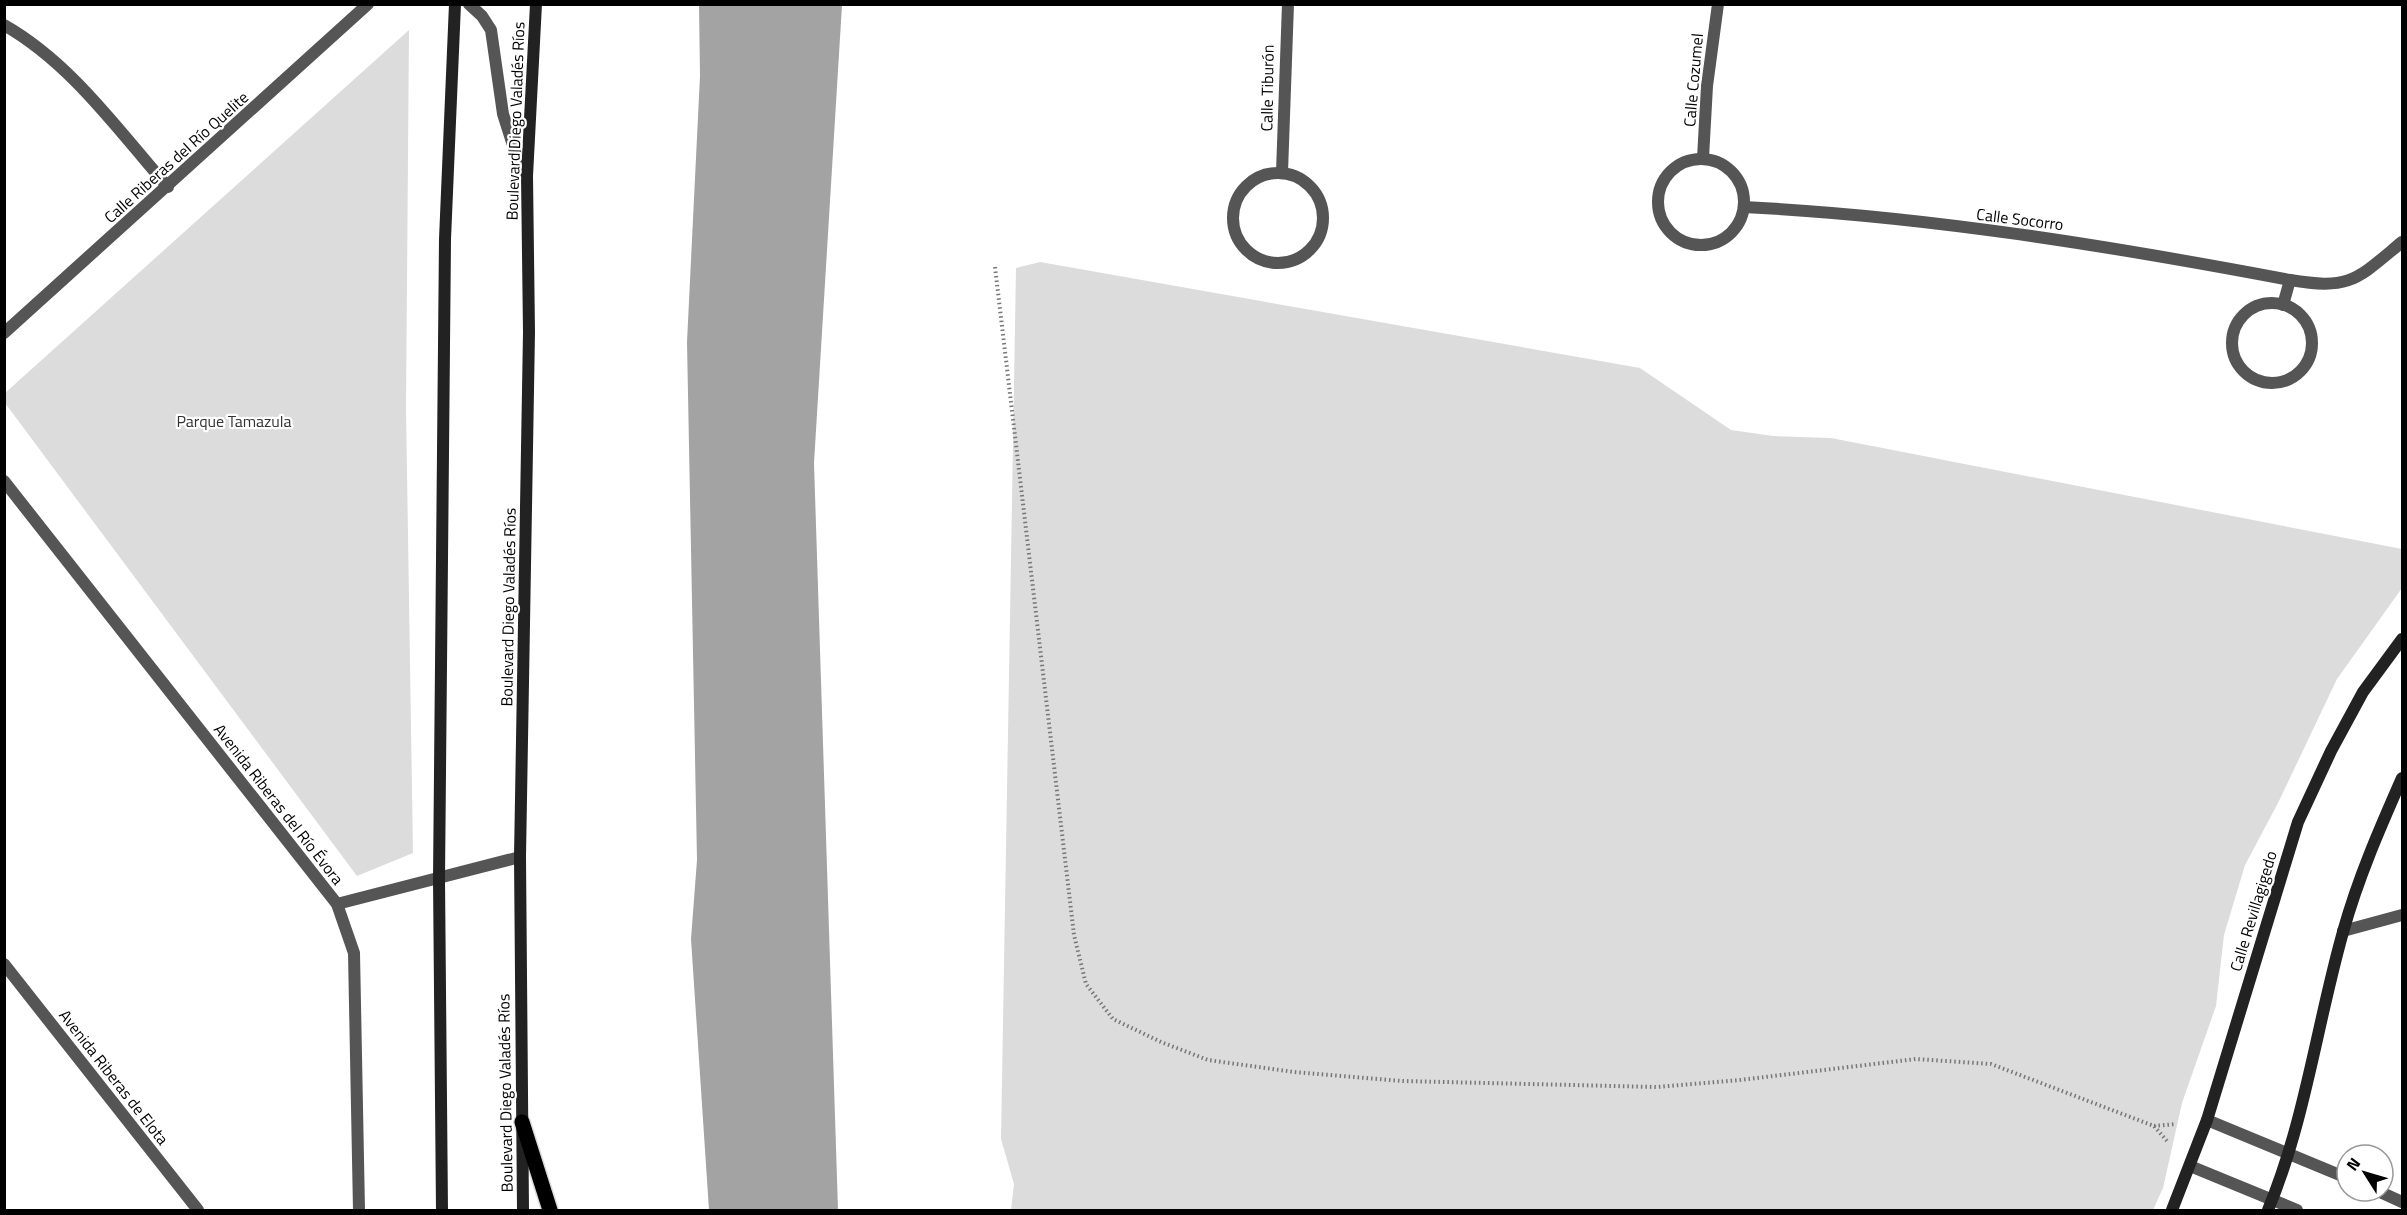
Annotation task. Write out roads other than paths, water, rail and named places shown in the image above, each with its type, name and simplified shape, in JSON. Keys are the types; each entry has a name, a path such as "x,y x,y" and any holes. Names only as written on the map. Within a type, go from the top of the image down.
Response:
{"main road":[{"path":"442,1210 440,879 445,239 455,4"},
{"name":"Boulevard Diego Valadés Ríos","path":"523,1210 520,857 529,332 527,176 536,4"},
{"name":"Calle Revillagigedo","path":"2172,1210 2206,1120 2298,822 2331,751 2363,692 2403,639"},
{"path":"2270,1205 2288,1152 2343,931 2369,854 2403,778"},
{"path":"522,1122 550,1210"}],"street":[{"name":"Calle Riberas del Río Quelite","path":"4,333 369,4"},
{"path":"469,4 482,16 491,30 503,114 517,158 527,176"},
{"name":"Calle Tiburón","path":"1282,172 1288,4"},
{"name":"Calle Cozumel","path":"1703,158 1707,86 1718,4"},
{"path":"4,25 32,40 60,64 168,187"},
{"path":"1703,158 1717,161 1730,168 1744,192 1744,207 1740,221 1719,241 1706,245 1691,244 1678,239 1667,230 1660,217 1657,203 1659,189 1676,166 1689,159 1703,158"},
{"path":"1282,172 1296,176 1309,184 1318,196 1323,210 1323,226 1318,240 1309,252 1295,260 1281,264 1259,259 1241,246 1234,233 1232,218 1235,203 1242,189 1253,180 1267,174 1282,172"},
{"name":"Calle Socorro","path":"1744,207 1830,212 2126,249 2325,285 2346,283 2371,268 2403,242"},
{"path":"2283,305 2290,280"},
{"path":"2268,303 2283,305 2296,311 2306,322 2312,336 2311,351 2306,364 2296,375 2283,382 2269,384 2255,380 2239,364 2232,344 2234,329 2242,316 2254,308 2268,303"},
{"name":"Avenida Riberas del Río Évora","path":"4,480 337,904 354,953 359,1210"},
{"path":"337,904 520,857"},
{"path":"2343,931 2403,915"},
{"name":"Avenida Riberas de Elota","path":"4,964 198,1210"},
{"path":"2206,1120 2335,1173"},
{"path":"2190,1166 2270,1205 2297,1210"}],"park label":[{"name":"Parque Tamazula","path":"234,421"}]}
